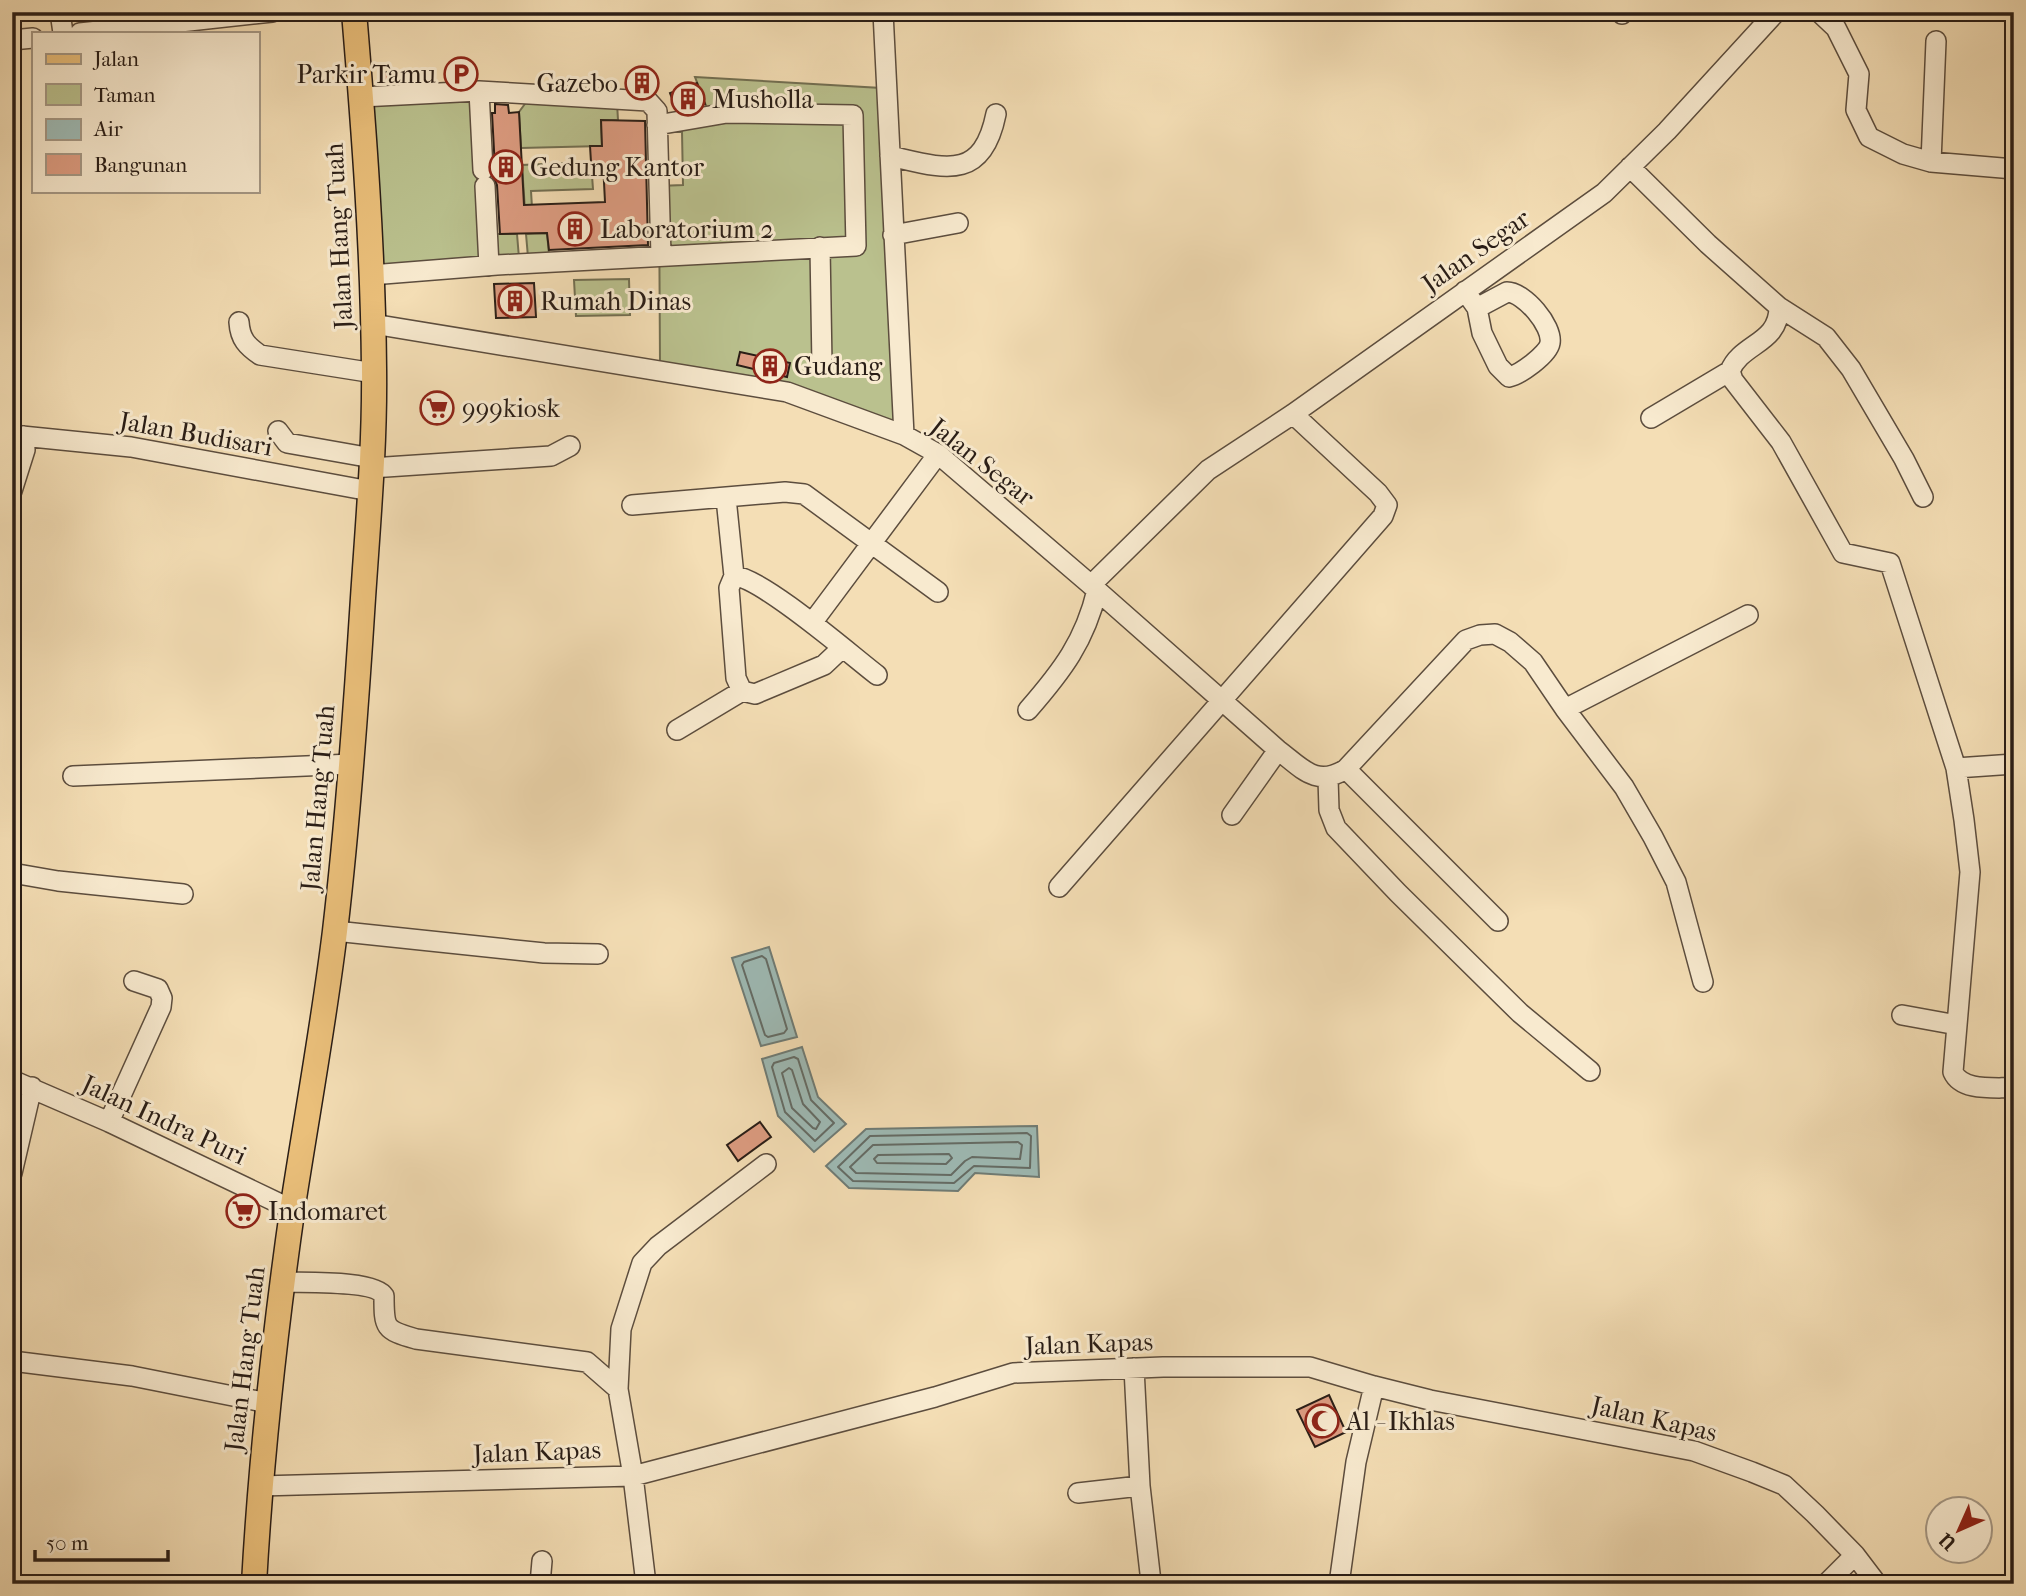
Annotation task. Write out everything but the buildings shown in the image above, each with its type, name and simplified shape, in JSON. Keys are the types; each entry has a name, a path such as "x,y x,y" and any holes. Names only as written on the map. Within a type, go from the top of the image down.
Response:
{"main road":[{"name":"Jalan Hang Tuah","path":"254,1584 268,1403 293,1210 335,931 352,764 371,472 373,324 354,12"}],"street":[{"path":"60,12 63,32"},
{"path":"89,32 272,12"},
{"path":"883,12 904,435"},
{"name":"Jalan Segar","path":"373,324 787,392 904,435 938,454 1094,588 1208,470 1293,414 1604,193 1667,131 1776,12"},
{"path":"1819,12 1836,28 1859,74 1856,110 1869,136 1903,154 1931,162 2014,169"},
{"path":"12,40 32,38"},
{"path":"1931,162 1936,41"},
{"path":"361,97 479,91 648,101 657,111 661,256"},
{"path":"479,91 489,266"},
{"path":"371,275 856,246 853,115 727,113 657,125"},
{"path":"890,156 955,168 972,160 988,143 996,114"},
{"path":"1630,167 1779,307 1826,337 1851,369 1923,498"},
{"path":"893,235 958,223"},
{"path":"820,247 822,365"},
{"path":"1465,291 1477,308"},
{"path":"1651,418 1730,371 1734,362 1774,330 1779,318 1779,307"},
{"path":"239,322 240,334 247,346 260,355 374,373"},
{"path":"1730,371 1733,380 1781,442 1843,553 1890,563 1955,768 1970,872 1952,1072 1956,1079 1968,1085 2014,1088"},
{"path":"1059,887 1383,516 1387,505 1378,493 1293,414"},
{"path":"278,431 288,443 371,472 551,456 570,446"},
{"path":"12,491 25,450 18,435"},
{"name":"Jalan Budisari","path":"18,435 371,472"},
{"path":"812,623 938,454"},
{"path":"632,505 785,492 804,494 938,593"},
{"path":"726,498 734,576 729,588 736,678 742,691"},
{"path":"734,576 747,578 812,623 877,675"},
{"path":"1094,588 1278,750 1311,775 1328,778 1346,769 1466,640 1495,634 1510,642 1533,662 1623,787 1659,848 1676,882 1703,982"},
{"path":"1028,710 1055,679 1077,647 1090,619 1094,588"},
{"path":"1565,709 1748,615"},
{"path":"677,730 742,691 755,694 824,665 842,648"},
{"path":"1232,815 1278,750"},
{"path":"73,776 352,764"},
{"path":"1955,768 2014,764"},
{"path":"1346,769 1498,921"},
{"path":"1328,778 1329,810 1336,828 1520,1013 1590,1070"},
{"path":"12,873 58,881 183,894"},
{"path":"335,931 544,953 598,954"},
{"path":"109,1122 161,1007 162,998 158,989 134,981"},
{"path":"1902,1015 1956,1025"},
{"name":"Jalan Indra Puri","path":"12,1080 109,1122 293,1210"},
{"path":"12,1173 32,1087"},
{"path":"646,1584 633,1476 618,1389 621,1329 642,1263 658,1246 766,1164"},
{"path":"284,1282 376,1288 384,1296 384,1324 389,1330 416,1339 587,1362 618,1389"},
{"path":"12,1362 132,1376 268,1403"},
{"name":"Jalan Kapas","path":"260,1486 633,1476 935,1397 1013,1373 1134,1368 1310,1367 1430,1400 1706,1455 1784,1485 1855,1555 1877,1584"},
{"path":"1134,1368 1140,1486 1151,1582"},
{"path":"1339,1584 1356,1462 1374,1386"},
{"path":"1078,1493 1140,1486"},
{"path":"1826,1584 1855,1555"},
{"path":"540,1584 541,1561"}],"green space":[{"path":"695,77 881,88 899,428 660,364 659,186 683,185 682,132 657,132 710,116"},
{"path":"479,91 477,186 489,266 377,275 370,97"},
{"path":"530,97 617,103 618,120 601,121 602,146 521,148 519,112"},
{"path":"591,162 593,189 531,191 533,224 526,225 522,165"},
{"path":"547,233 549,255 528,257 526,234"},
{"path":"494,234 517,234 519,258 496,259"},
{"path":"629,279 630,315 576,316 574,280"}],"water":[{"path":"769,947 797,1037 761,1046 732,958"},
{"path":"802,1047 818,1097 846,1124 814,1152 778,1116 762,1059"},
{"path":"1037,1126 1039,1177 975,1173 958,1191 849,1188 826,1166 866,1129"}],"place":[{"name":"Parkir Tamu","path":"461,74"},
{"name":"Gazebo","path":"642,83"},
{"name":"Musholla","path":"688,99"},
{"name":"Gedung Kantor","path":"506,167"},
{"name":"Laboratorium 2","path":"575,229"},
{"name":"Rumah Dinas","path":"515,301"},
{"name":"Gudang","path":"770,366"},
{"name":"999kiosk","path":"437,408"},
{"name":"Indomaret","path":"243,1211"},
{"name":"Al - Ikhlas","path":"1322,1421"}]}
